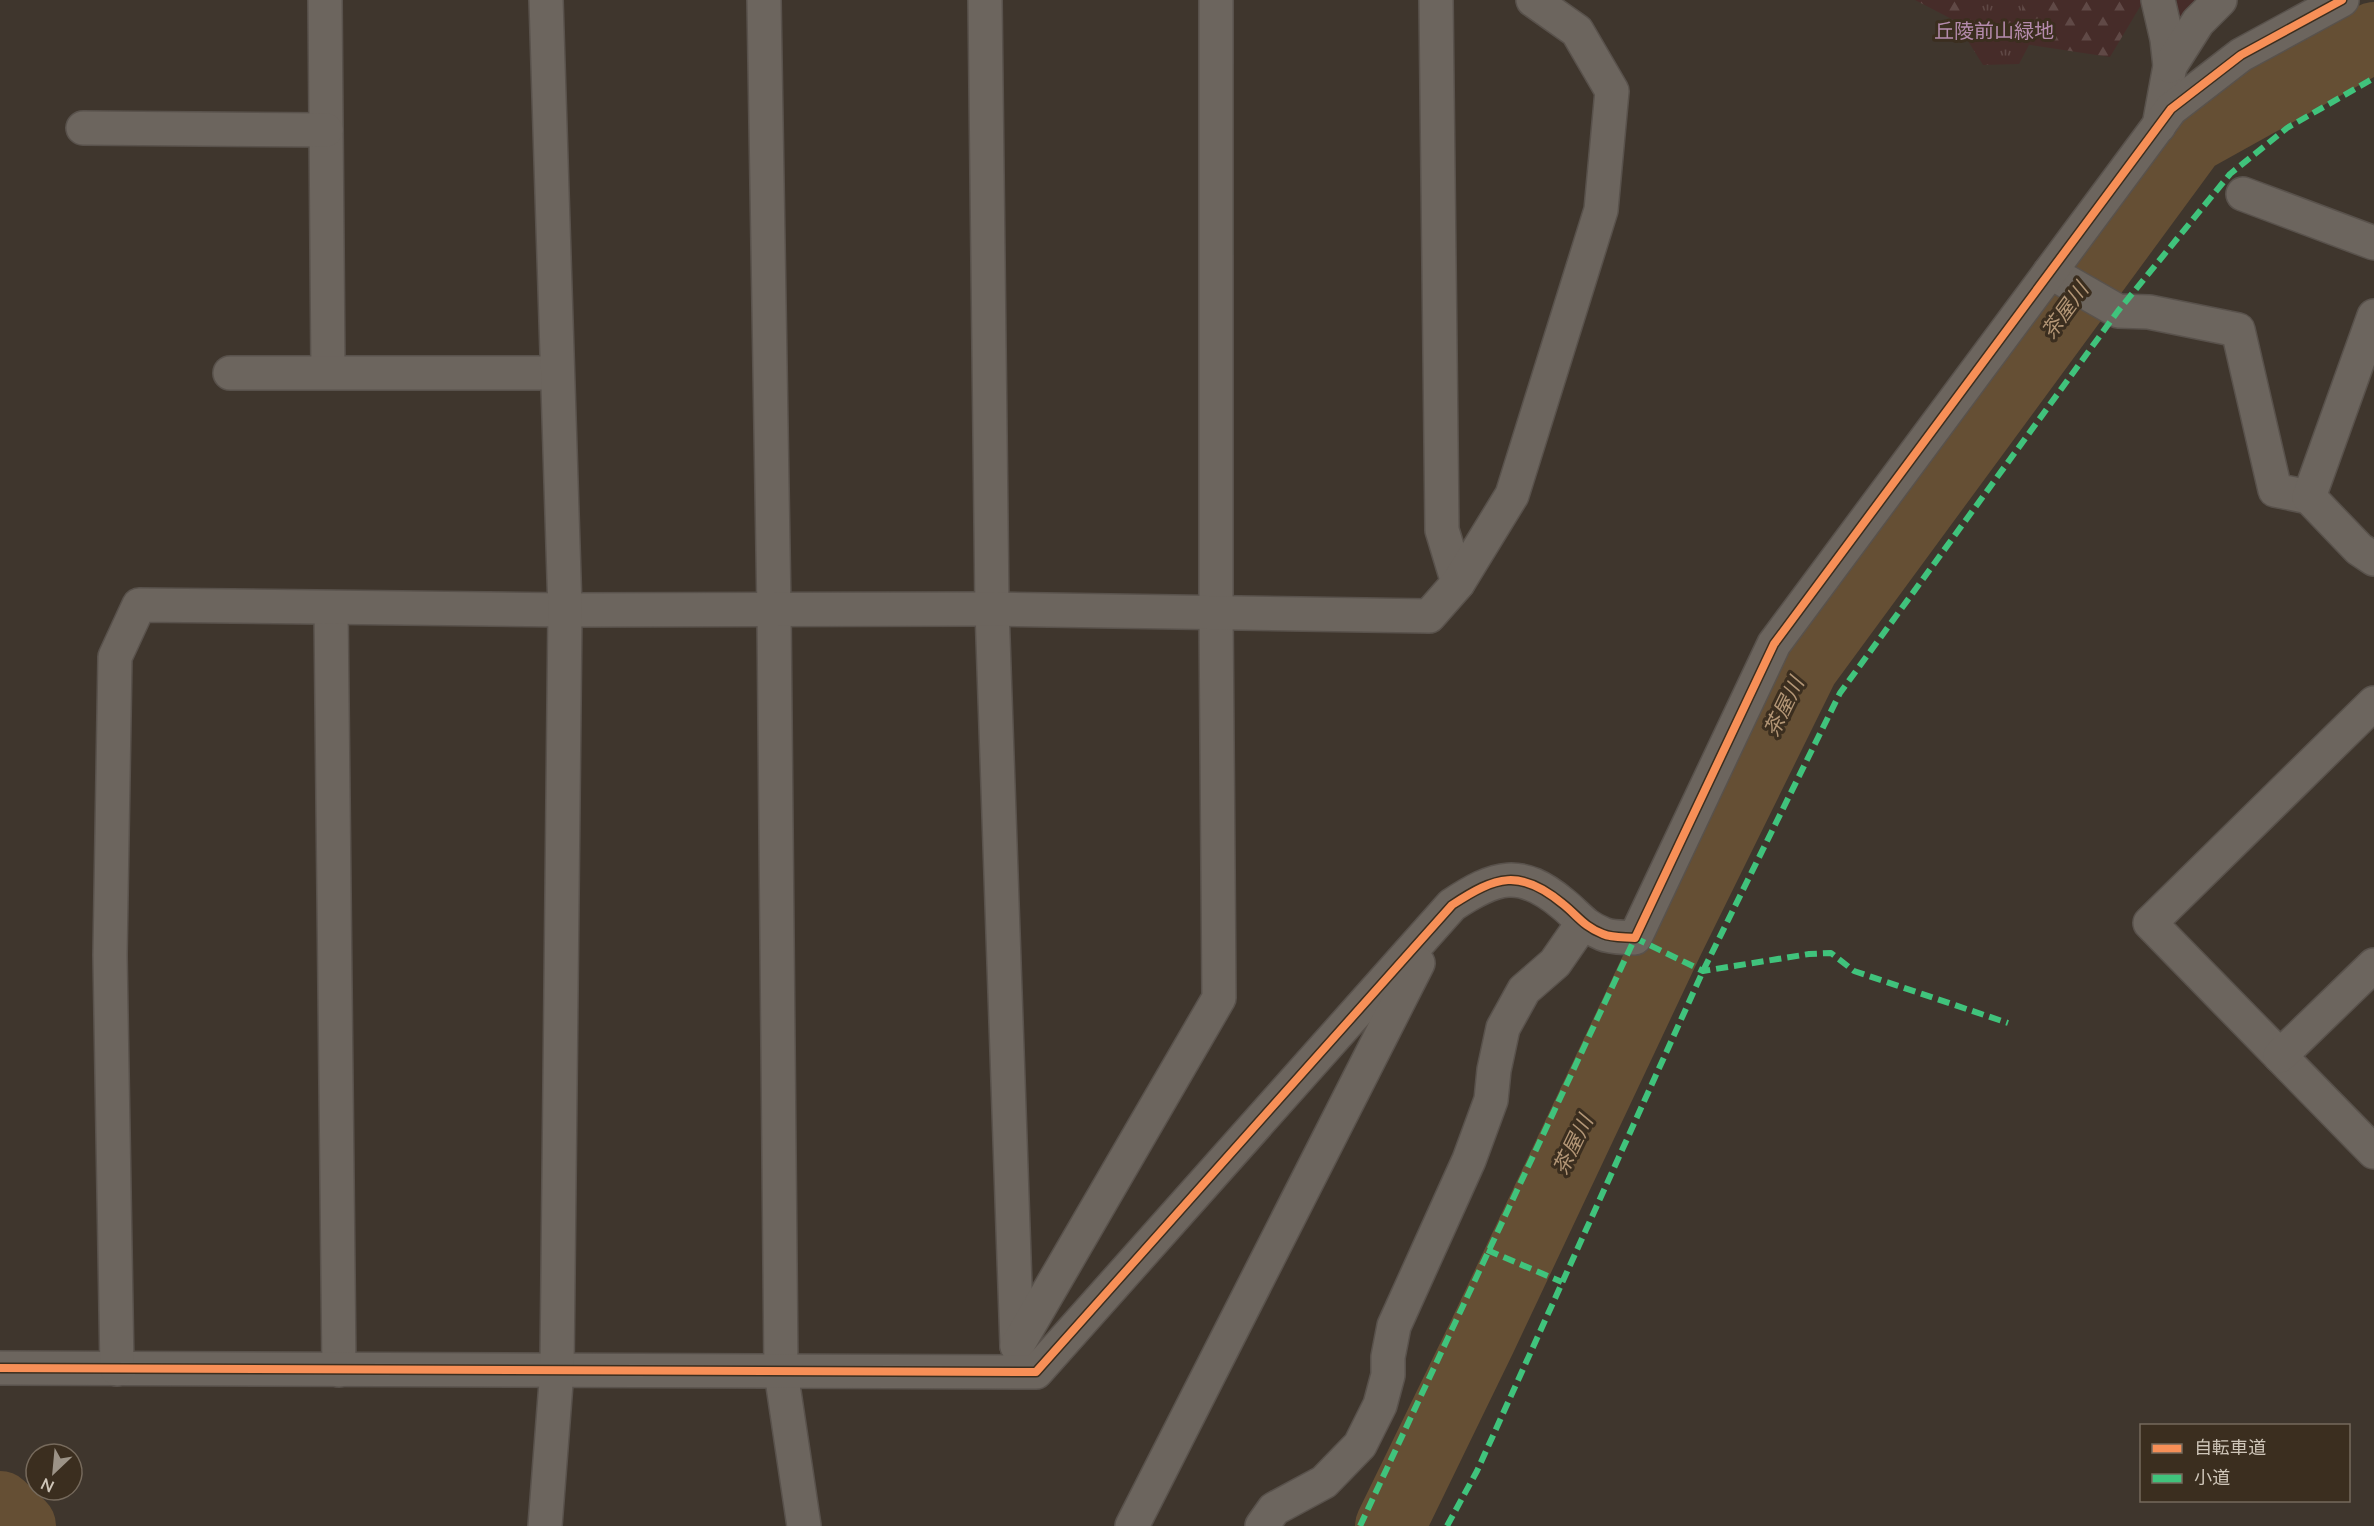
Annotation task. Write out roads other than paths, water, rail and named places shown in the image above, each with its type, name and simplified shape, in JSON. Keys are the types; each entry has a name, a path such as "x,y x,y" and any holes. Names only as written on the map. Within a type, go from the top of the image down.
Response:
{"street":[{"path":"325,0 328,372"},
{"path":"545,1526 557,1371 565,610 546,0"},
{"path":"764,0 774,611 781,1372 804,1526"},
{"path":"985,0 992,609 1027,1359"},
{"path":"1027,1359 1219,998 1216,612 1216,0"},
{"path":"1436,0 1442,530 1458,584"},
{"path":"117,1369 110,955 115,657 139,605 774,611 992,609 1428,616 1458,584 1512,495 1601,210 1612,90 1577,32 1533,0"},
{"path":"2158,0 2167,39 2170,66 2159,126"},
{"path":"2170,66 2198,22 2220,0"},
{"path":"0,1368 781,1372 1027,1359 1438,924 1452,905 1478,888 1509,878 1539,885 1565,905 1582,924 1605,936 1635,938 1774,644 2171,109 2241,55 2342,0"},
{"path":"83,128 326,130"},
{"path":"2243,194 2374,243"},
{"path":"2050,273 2118,311 2149,312 2238,330 2275,490 2309,497 2359,549 2374,559"},
{"path":"2309,497 2374,316"},
{"path":"230,373 557,373"},
{"path":"331,608 339,1370"},
{"path":"2374,703 2150,923 2374,1152"},
{"path":"1132,1526 1438,924"},
{"path":"1262,1526 1274,1509 1324,1482 1360,1445 1380,1405 1388,1375 1388,1357 1394,1326 1469,1160 1491,1101 1494,1070 1503,1028 1524,990 1555,963 1582,924"},
{"path":"2280,1056 2374,965"}],"waterway":[{"name":"茶屋川","path":"1390,1526 1669,940 1804,666 2191,139 2374,37"},
{"path":"0,1506 21,1526"}],"park label":[{"name":"丘陵前山緑地","path":"1994,31"}]}
